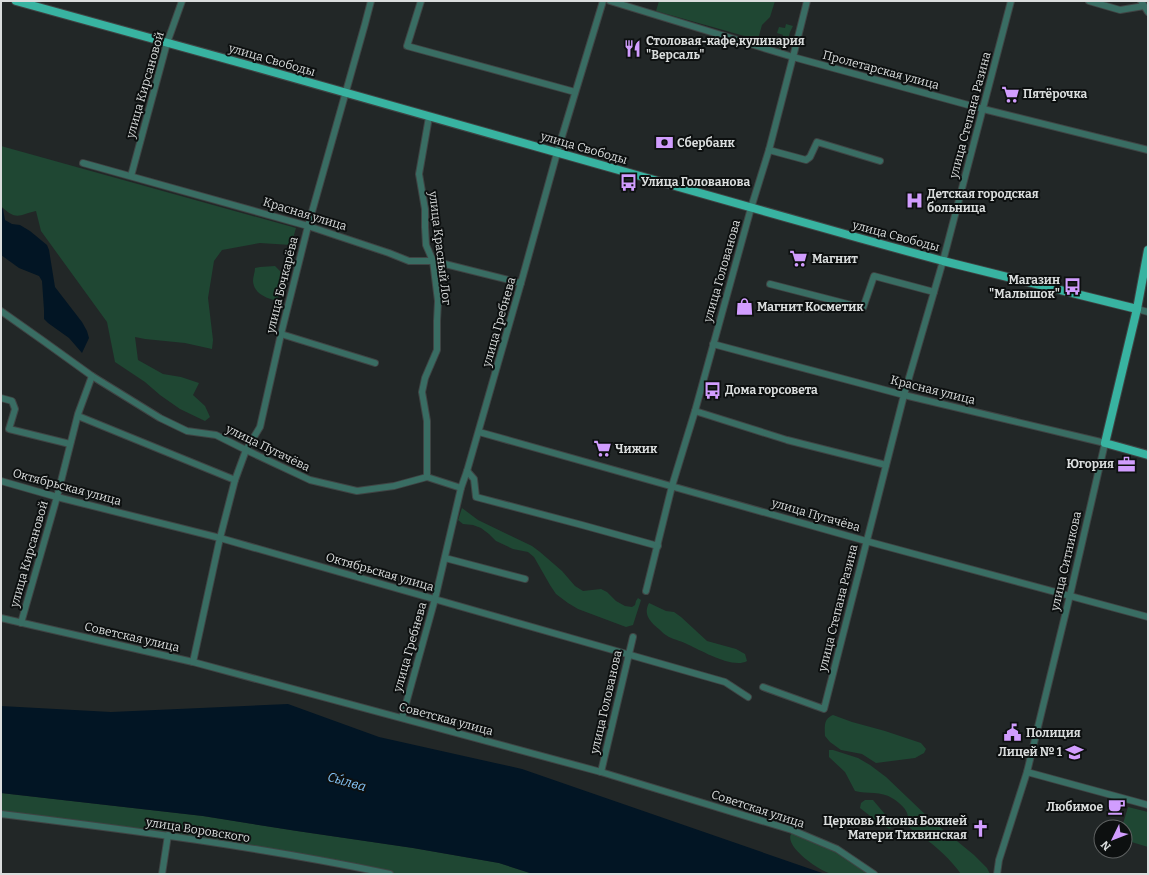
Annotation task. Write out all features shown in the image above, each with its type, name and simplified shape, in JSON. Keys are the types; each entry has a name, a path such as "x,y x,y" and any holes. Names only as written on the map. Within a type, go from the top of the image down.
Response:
{"main road":[{"name":"улица Свободы","path":"16,1 943,261 1137,309"},
{"name":"улица Ситникова","path":"1105,443 1137,309 1148,250"},
{"name":"Красная улица","path":"1105,443 1148,455"}],"street":[{"name":"улица Кирсановой","path":"131,176 167,43 182,1"},
{"name":"улица Бочкарёва","path":"193,662 220,538 235,480 246,450 260,427 308,226 371,1"},
{"path":"421,1 407,46 575,92"},
{"name":"улица Гребнева","path":"402,718 435,599 461,488 479,432 557,153 602,1"},
{"name":"Пролетарская улица","path":"610,1 793,57 983,109 1148,150"},
{"name":"улица Голованова","path":"646,591 672,486 695,411 768,150 807,1"},
{"name":"улица Степана Разина","path":"763,687 824,709 904,395 943,261 1011,1"},
{"path":"1089,1 1120,10 1142,4 1148,12"},
{"name":"улица Красный Лог","path":"427,477 427,422 422,392 425,378 437,350 438,301 433,261 426,245 424,228 425,209 419,174 429,117"},
{"path":"768,150 806,160 810,156 817,142 880,161"},
{"name":"Красная улица","path":"83,162 308,226 409,261 433,261 521,283"},
{"path":"770,284 864,308 874,276 934,292"},
{"name":"улица Свободы","path":"1137,309 1148,312"},
{"name":"улица Пугачёва","path":"1,312 92,376 160,418 187,431 216,435 310,480 357,491 394,486 427,477"},
{"path":"281,334 375,363"},
{"name":"Красная улица","path":"713,344 904,395 1105,443"},
{"name":"улица Кирсановой","path":"21,623 57,497 78,416 92,376"},
{"path":"1,398 12,401 15,408 9,429 70,444"},
{"path":"695,411 787,440 886,465"},
{"path":"78,416 235,480"},
{"name":"улица Пугачёва","path":"479,432 866,541 1148,617"},
{"name":"улица Ситникова","path":"997,874 999,860 1027,772 1105,443"},
{"path":"467,471 474,479 476,497 658,546"},
{"path":"427,477 461,488"},
{"name":"Октябрьская улица","path":"1,481 57,497 220,538 629,654 718,680 748,696"},
{"path":"445,558 526,579"},
{"name":"Советская улица","path":"1,618 193,662 601,772 792,830 837,849 874,874"},
{"name":"улица Голованова","path":"601,772 633,637"},
{"path":"1027,772 1148,805"},
{"name":"улица Воровского","path":"1,814 168,835 369,872 390,874"},
{"path":"162,874 168,835"}],"green space":[{"path":"659,1 775,1 770,17 762,25 758,39 755,39 656,11"},
{"path":"786,24 793,26 785,50 779,48 783,35 777,33 779,27 785,28"},
{"path":"1,146 296,228 291,245 260,243 222,250 214,261 208,298 213,340 212,349 185,343 135,337 138,360 163,374 181,377 199,383 193,395 205,406 210,417 205,421 180,409 145,382 115,362 107,322 41,231 36,211 18,216 10,214 1,206"},
{"path":"275,266 285,276 277,301 261,295 256,289 253,281 255,268"},
{"path":"462,508 478,520 532,546 562,571 575,586 583,591 601,589 625,606 632,607 635,605 638,598 641,600 633,625 626,627 578,609 568,603 556,594 534,557 528,552 513,549 496,541 481,528 463,524 458,520"},
{"path":"649,603 666,611 674,612 707,641 736,649 745,654 747,661 734,663 726,661 671,638 653,624 648,618 647,607"},
{"path":"833,715 921,743 926,749 924,753 915,758 876,763 862,754 841,750 830,742 825,736 825,726 826,721"},
{"path":"829,750 858,758 886,777 930,819 974,855 987,868 990,874 961,874 939,849 910,828 908,815 903,806 898,802 883,794 855,791 845,772 829,757"},
{"path":"1,793 203,816 413,848 499,863 533,874 394,874 1,812"},
{"path":"865,800 873,800 889,819 892,825 890,829 883,826 860,808 861,803"},
{"path":"1128,807 1148,812 1148,847 1133,842 1133,819 1124,819"},
{"path":"791,834 798,834 842,855 870,874 834,874 820,869 798,852 790,839"}],"water":[{"path":"1,207 3,209 5,220 12,224 20,225 47,245 55,287 82,322 87,331 89,338 82,353 69,338 44,319 42,281 39,276 19,268 1,255"},
{"name":"Сы́лва","path":"288,704 379,737 522,769 825,874 533,874 499,863 413,848 203,816 1,793 1,706 111,712"}],"place":[{"name":"Столовая-кафе,кулинария \"Версаль\"","path":"633,48"},
{"name":"Пятёрочка","path":"1010,94"},
{"name":"Сбербанк","path":"664,143"},
{"name":"Улица Голованова","path":"628,182"},
{"name":"Детская городская больница","path":"914,201"},
{"name":"Магнит","path":"799,259"},
{"name":"Магазин \"Малышок\"","path":"1073,287"},
{"name":"Магнит Косметик","path":"744,307"},
{"name":"Дома горсовета","path":"712,390"},
{"name":"Чижик","path":"602,449"},
{"name":"Югория","path":"1127,464"},
{"name":"Полиция","path":"1013,733"},
{"name":"Лицей № 1","path":"1075,752"},
{"name":"Любимое","path":"1116,807"},
{"name":"Церковь Иконы Божией Матери Тихвинская","path":"980,828"}]}
